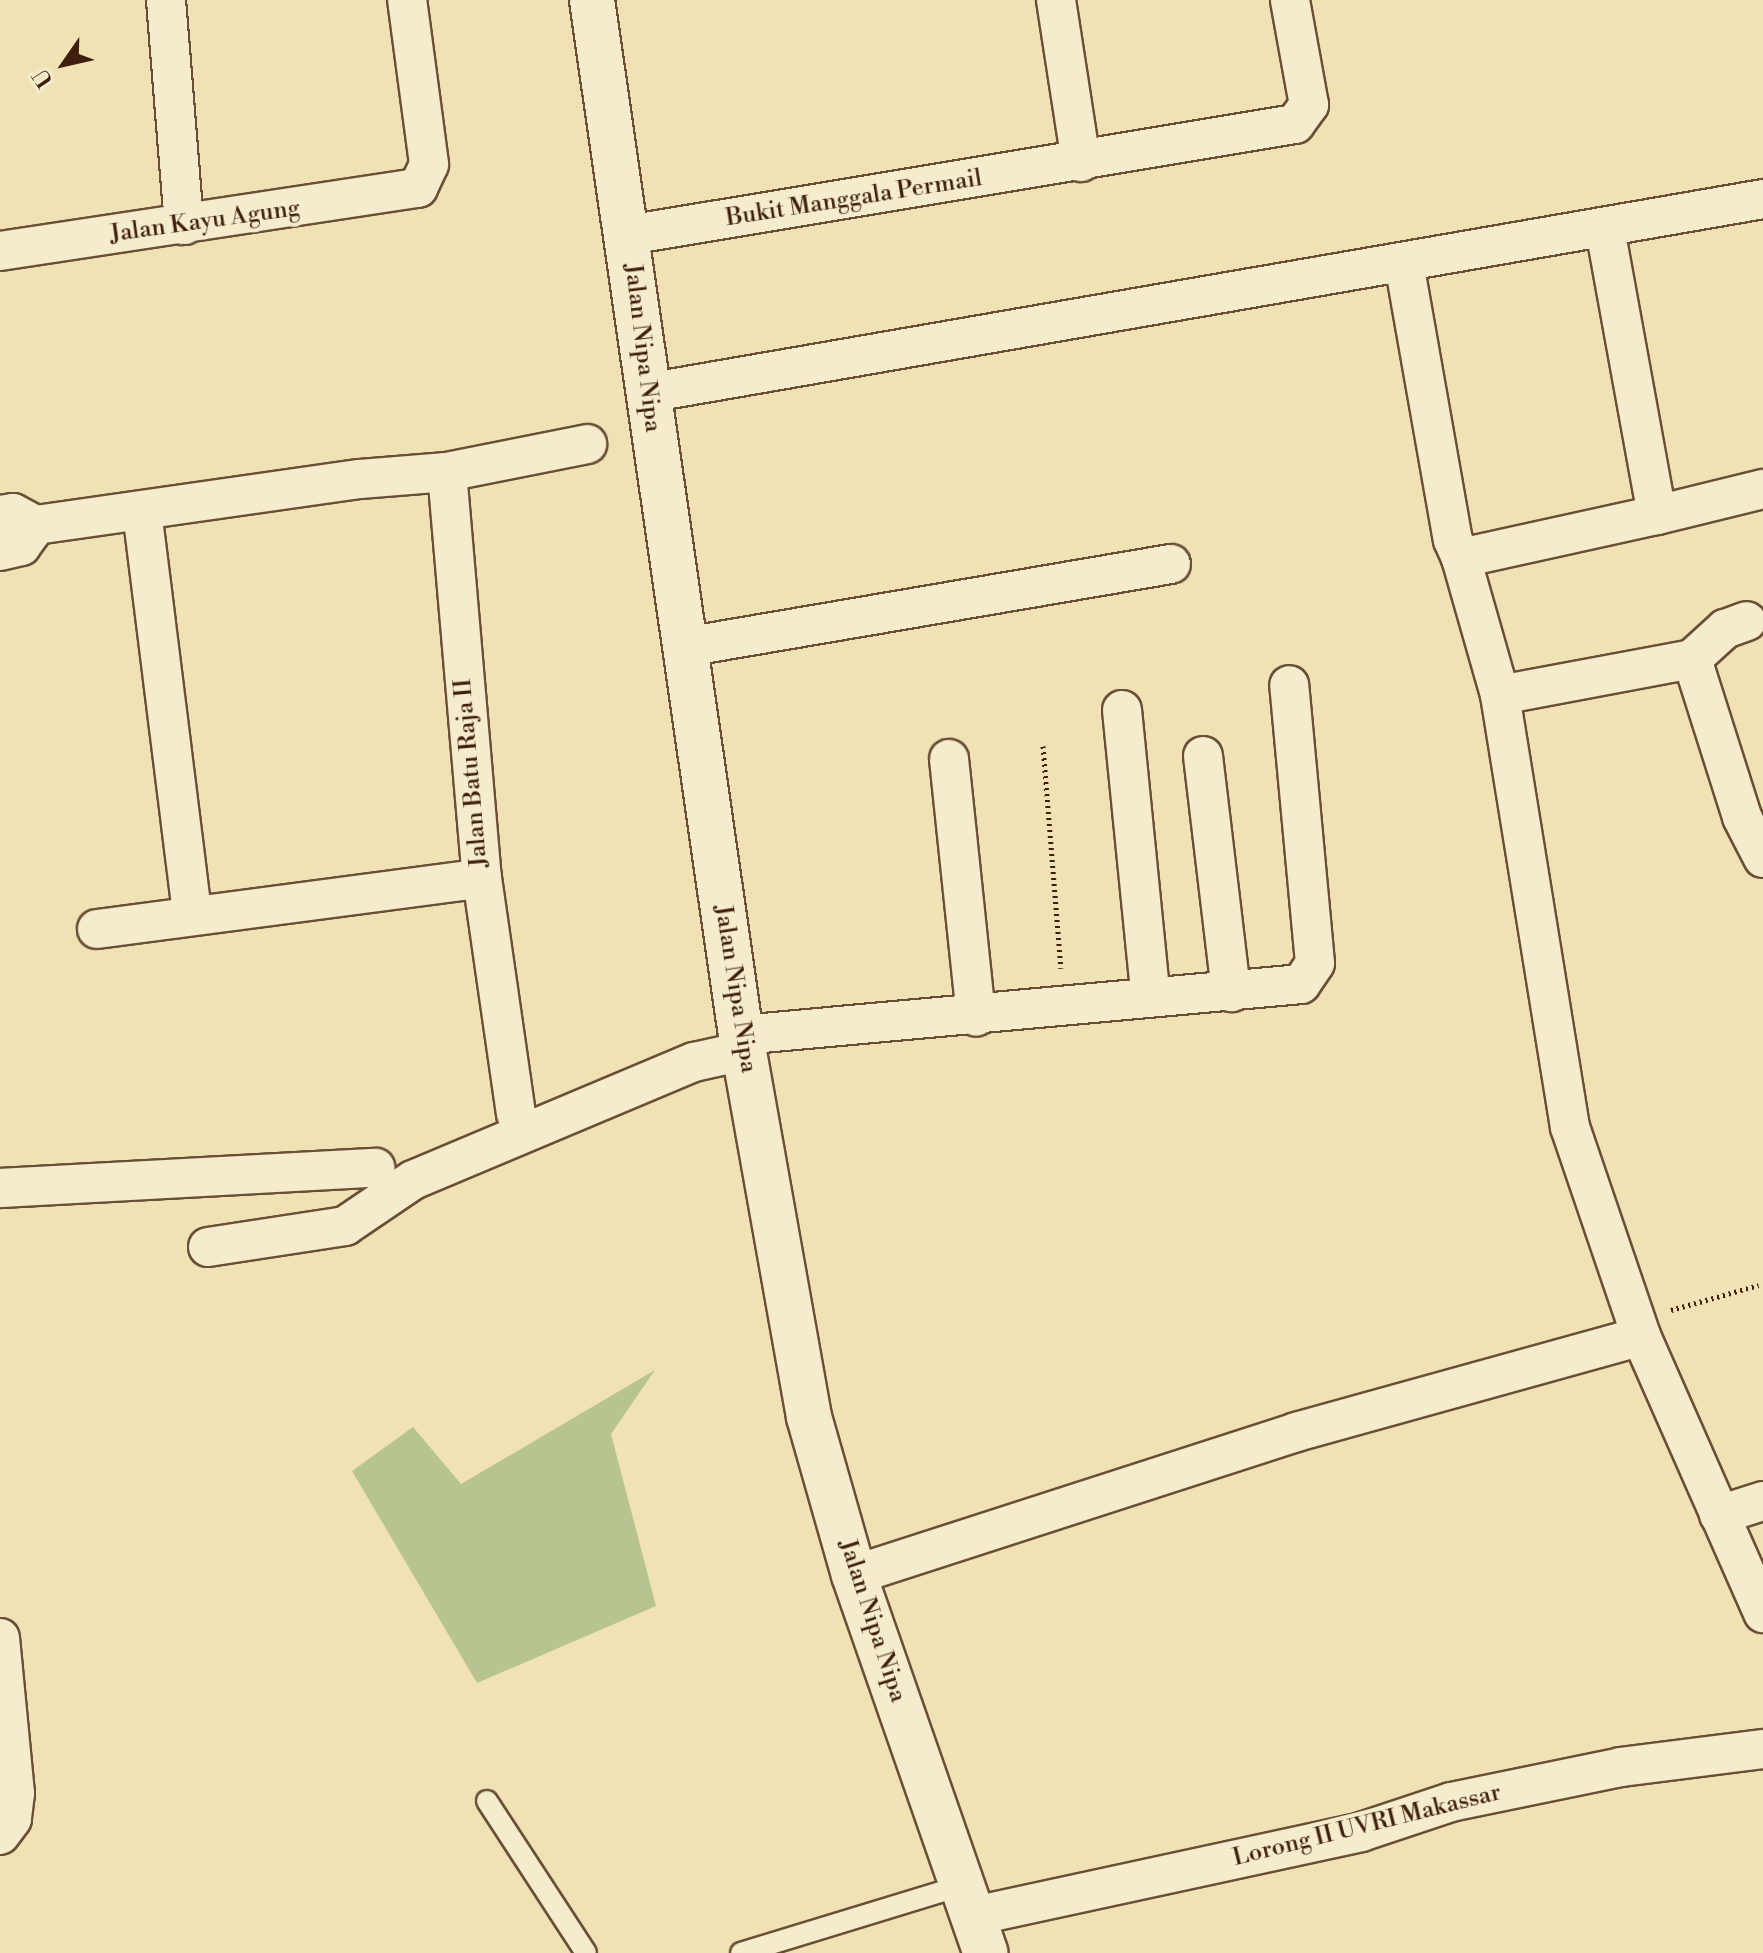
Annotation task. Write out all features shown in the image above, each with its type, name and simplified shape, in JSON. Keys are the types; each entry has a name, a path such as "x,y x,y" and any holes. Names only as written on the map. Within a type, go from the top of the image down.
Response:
{"street":[{"path":"166,0 184,225"},
{"name":"Jalan Kayu Agung","path":"0,251 410,192 424,183 429,164 407,0"},
{"name":"Jalan Nipa Nipa","path":"592,0 742,1043 809,1417 854,1575 974,1918"},
{"path":"1056,0 1081,162"},
{"name":"Bukit Manggala Permail","path":"628,235 1295,124 1309,105 1290,0"},
{"path":"647,393 1605,230 1763,199"},
{"path":"1605,230 1657,515"},
{"path":"1404,263 1453,540 1461,558 1500,695 1570,1127 1638,1328 1763,1613"},
{"path":"0,515 13,513 36,525 360,479 447,472 587,444"},
{"name":"Jalan Batu Raja II","path":"97,929 482,878 447,472"},
{"path":"1461,558 1763,489"},
{"path":"142,511 192,914"},
{"path":"0,551 21,546 36,525"},
{"path":"685,647 1171,564"},
{"path":"1500,695 1692,659 1718,634 1747,621"},
{"path":"1692,659 1742,817 1763,858"},
{"path":"208,1247 345,1226 413,1180 742,1043 1301,984 1315,963 1289,685"},
{"path":"1122,710 1151,998"},
{"path":"1203,756 1231,992"},
{"path":"949,759 976,1017"},
{"path":"482,878 516,1115"},
{"path":"0,1188 375,1168"},
{"path":"854,1575 1296,1432 1638,1328"},
{"path":"1719,1515 1763,1501"},
{"path":"0,1638 15,1793 12,1819 0,1835"},
{"name":"Lorong II UVRI Makassar","path":"974,1918 1361,1832 1451,1802 1621,1767 1763,1749"}],"lane":[{"path":"487,1801 586,1953"},
{"path":"741,1953 974,1918"}],"path":[{"path":"1043,746 1064,1009"},
{"path":"1638,1328 1759,1285"}],"green space":[{"path":"655,1370 611,1434 656,1606 477,1683 352,1471 413,1427 461,1484"}]}
